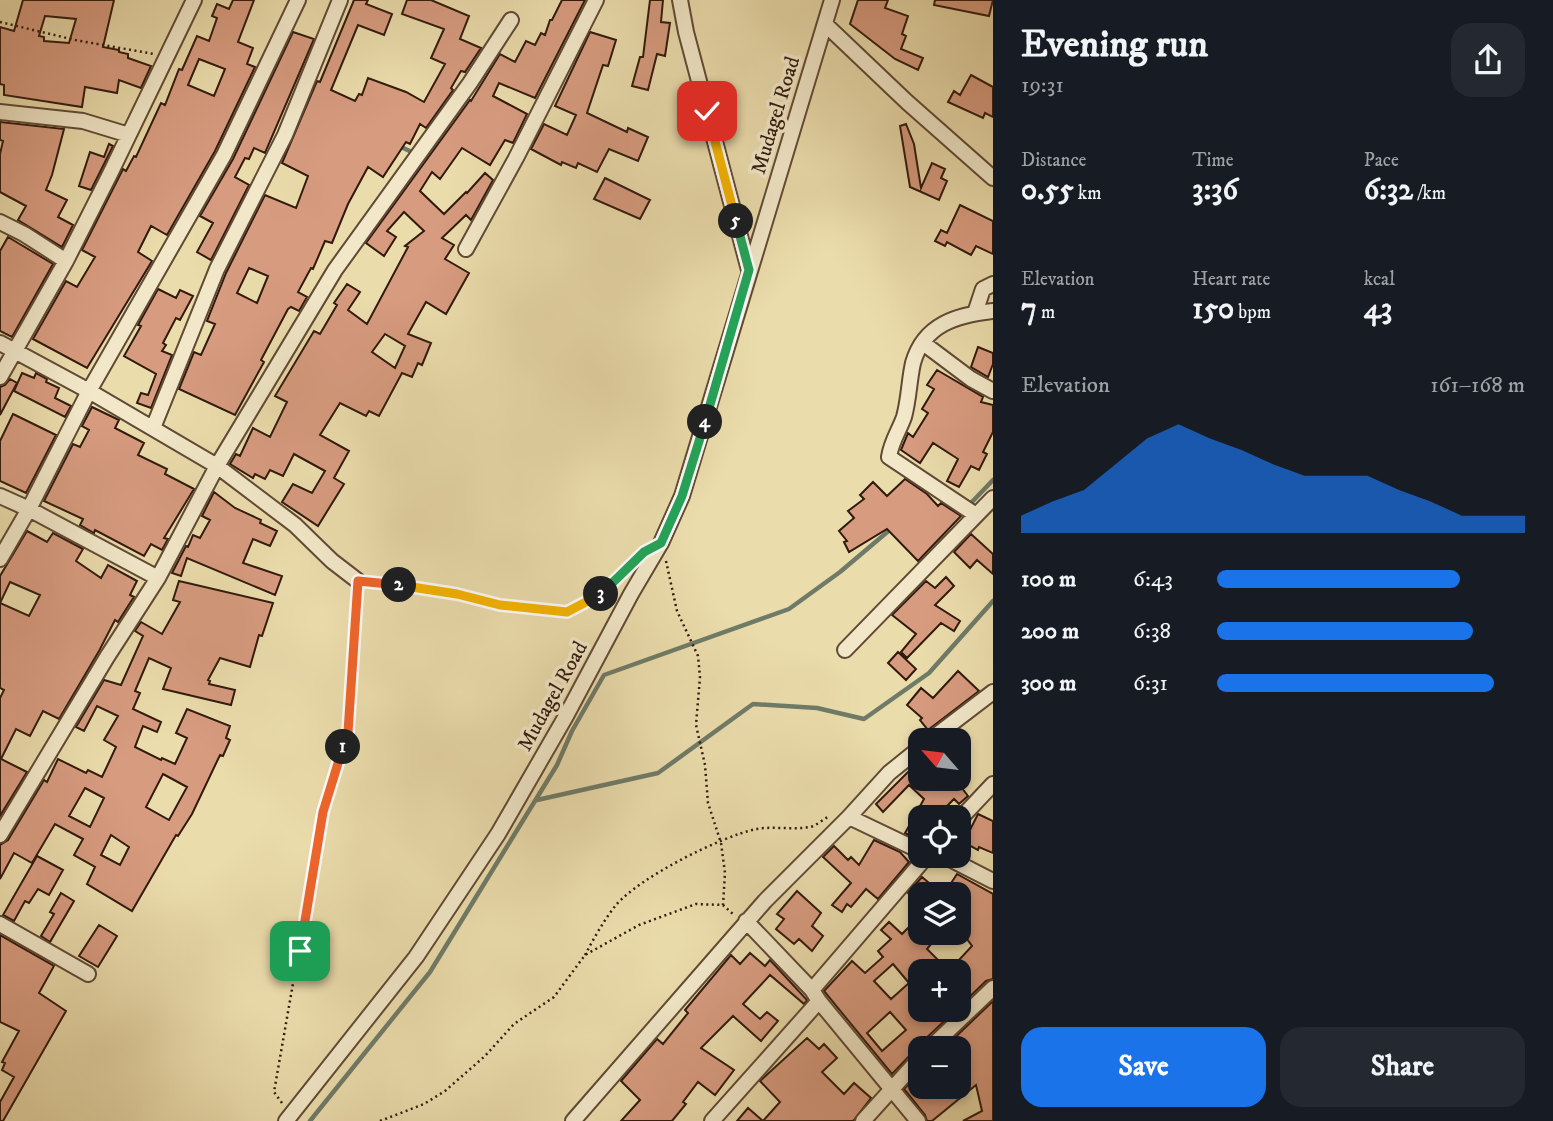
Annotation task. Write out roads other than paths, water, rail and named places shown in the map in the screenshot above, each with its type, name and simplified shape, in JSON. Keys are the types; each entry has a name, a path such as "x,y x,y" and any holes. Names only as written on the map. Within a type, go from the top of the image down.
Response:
{"street":[{"path":"0,377 7,347 66,261 194,0"},
{"path":"0,559 29,509 89,391 224,155 298,0"},
{"path":"153,428 217,269 285,135 340,0"},
{"path":"466,249 516,158 596,0"},
{"path":"680,0 686,32 749,270"},
{"name":"Mudagel Road","path":"289,1118 416,957 498,834 661,543 682,496 832,0"},
{"path":"0,835 158,578 217,466 335,270 470,83 511,20"},
{"path":"825,24 993,178"},
{"path":"0,112 83,121 129,135"},
{"path":"0,222 66,261"},
{"path":"975,313 983,289 993,284"},
{"path":"975,515 889,457 890,448 904,416 914,361 923,343 935,329 962,315 993,311"},
{"path":"923,343 971,379 993,391"},
{"path":"7,347 89,391 217,466 295,525 332,561 358,581"},
{"path":"0,496 158,578"},
{"path":"845,650 993,498"},
{"path":"945,728 993,691"},
{"path":"573,1121 746,921 889,773 908,758"},
{"path":"971,807 993,784"},
{"path":"849,817 908,845"},
{"path":"712,1121 917,868"},
{"path":"968,868 993,881"},
{"path":"746,921 816,995 918,1121"},
{"path":"0,924 88,974"},
{"path":"943,1036 993,988"},
{"path":"863,1121 908,1072"}],"waterway":[{"path":"399,146 416,154"},
{"path":"968,502 971,503 993,480"},
{"path":"310,1121 430,972 557,765 572,731 604,675 789,609 840,572 892,528"},
{"path":"537,800 658,773 753,704 817,708 864,719 929,673 993,601"}]}
